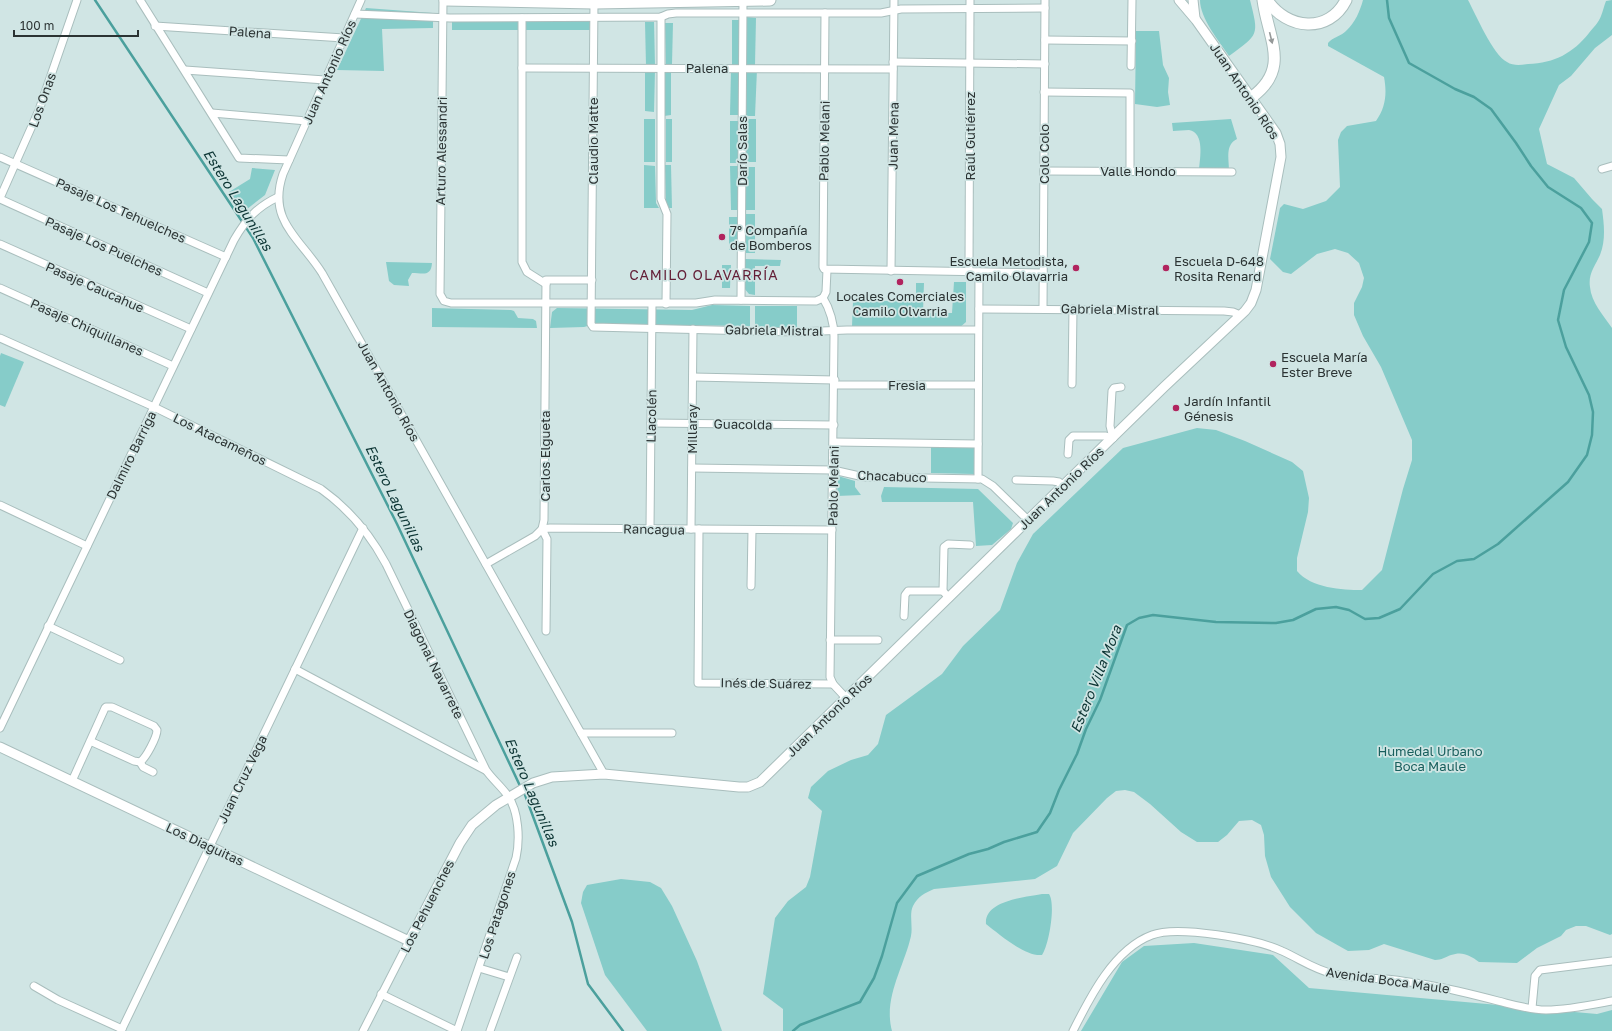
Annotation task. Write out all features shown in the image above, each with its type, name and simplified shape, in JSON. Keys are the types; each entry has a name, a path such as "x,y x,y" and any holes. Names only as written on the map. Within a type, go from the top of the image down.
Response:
{"main road":[{"path":"444,0 594,3 770,0"},
{"path":"1252,97 1269,80 1275,64 1274,51 1263,0"},
{"path":"1267,0 1275,10 1285,18 1298,23 1311,24 1329,19 1340,10 1346,0"}],"street":[{"name":"Los Onas","path":"0,199 38,110 77,0"},
{"path":"140,0 239,158 289,160"},
{"name":"Juan Antonio Ríos","path":"361,0 280,182 278,197 282,216 288,228 322,273 604,774"},
{"name":"Arturo Alessandri","path":"444,0 442,17 440,294 444,301 451,303 546,304"},
{"name":"Juan Mena","path":"891,271 894,0"},
{"name":"Raúl Gutiérrez","path":"970,0 970,272"},
{"path":"1131,66 1132,0"},
{"name":"Juan Antonio Ríos","path":"509,797 533,783 552,777 604,774 739,787 752,786 763,780 846,698 946,594 1029,520 1248,308 1256,290 1281,157 1280,144 1276,133 1252,97 1196,20 1179,0"},
{"name":"Juan Antonio Ríos","path":"1193,0 1196,20"},
{"name":"Darío Salas","path":"741,300 743,1"},
{"name":"Claudio Matte","path":"592,304 594,3"},
{"path":"355,14 442,17 594,18 662,17 668,14 676,13 881,12 901,9 970,8 1045,4"},
{"name":"Colo Colo","path":"1043,309 1045,4"},
{"name":"Pablo Melani","path":"825,13 823,264 826,270 826,292 823,298 828,306 834,331 835,382 830,640 830,677 833,684"},
{"path":"662,17 661,199 667,218 666,304"},
{"path":"522,18 522,262 527,272 546,282 592,280"},
{"name":"Palena","path":"155,26 344,38"},
{"path":"1045,40 1132,41"},
{"name":"Palena","path":"522,68 825,68 971,63 1045,64"},
{"path":"185,70 325,80"},
{"path":"1044,92 1130,93 1130,171"},
{"path":"212,113 307,121"},
{"name":"Pasaje Los Tehuelches","path":"0,157 226,257"},
{"path":"1602,169 1612,166"},
{"name":"Valle Hondo","path":"1044,171 1232,172"},
{"name":"Dalmiro Barriga","path":"0,728 238,233 250,216 258,208 278,197"},
{"name":"Pasaje Los Puelches","path":"0,199 208,293"},
{"name":"Pasaje Caucahue","path":"0,244 191,330"},
{"path":"826,270 1043,273"},
{"path":"978,272 978,479"},
{"name":"Carlos Elgueta","path":"546,282 544,520 542,529 547,539 546,631"},
{"name":"Pasaje Chiquillanes","path":"0,288 173,366"},
{"path":"546,304 666,304 696,303 716,300 816,301 823,298"},
{"name":"Gabriela Mistral","path":"592,304 591,324 594,327 745,330 756,332 978,330"},
{"name":"Llacolén","path":"650,529 652,304"},
{"name":"Gabriela Mistral","path":"978,309 1224,311 1233,312 1240,315"},
{"path":"1072,384 1073,309"},
{"name":"Millaray","path":"691,529 693,329"},
{"name":"Los Atacameños","path":"0,338 154,407 321,490 337,501 363,528"},
{"name":"Fresia","path":"693,377 978,386"},
{"path":"1068,454 1070,440 1073,436 1106,436 1113,438 1110,426 1112,392 1114,388 1121,387"},
{"name":"Guacolda","path":"651,423 834,425"},
{"path":"834,442 978,444"},
{"name":"Chacabuco","path":"692,468 834,470 864,477 978,479 990,482 1029,520"},
{"path":"1016,480 1053,481 1064,486"},
{"path":"0,505 87,546"},
{"name":"Juan Cruz Vega","path":"121,1030 363,528"},
{"name":"Diagonal Navarrete","path":"363,528 384,560 486,770 509,797"},
{"path":"486,564 535,536 542,529"},
{"name":"Rancagua","path":"542,529 832,530"},
{"name":"Inés de Suárez","path":"699,529 698,683 833,684"},
{"path":"751,586 752,530"},
{"path":"904,616 906,592 946,594 945,545 970,545"},
{"path":"48,626 120,660"},
{"path":"830,640 878,640"},
{"path":"295,669 486,770"},
{"path":"833,684 846,698"},
{"path":"72,781 105,708 108,706 154,726 157,730 150,747 140,762"},
{"path":"581,733 672,733"},
{"path":"90,741 134,761 140,762 143,767 153,772"},
{"name":"Los Diaguitas","path":"0,747 409,941"},
{"name":"Los Pehuenches","path":"363,1031 466,834 481,817 509,797"},
{"name":"Los Patagones","path":"457,1031 517,851 518,830 509,797"},
{"name":"Avenida Boca Maule","path":"1073,1031 1105,975 1122,954 1137,942 1152,935 1178,931 1210,934 1261,944 1281,950 1318,970 1334,974 1429,985 1532,1008 1557,1009 1612,1001"},
{"path":"490,1031 517,957"},
{"path":"1532,1008 1535,976 1540,970 1612,961"},
{"path":"479,968 510,977"},
{"path":"34,986 58,1000 121,1030"},
{"path":"381,994 457,1031"}],"green space":[{"path":"1200,0 1250,0 1255,21 1254,33 1251,38 1229,56 1207,22 1203,14"},
{"name":"Humedal Urbano Boca Maule","path":"1363,0 1468,0 1485,34 1496,51 1507,62 1517,65 1547,62 1563,56 1583,40 1597,23 1606,1 1612,0 1612,35 1595,48 1571,76 1559,85 1539,129 1547,164 1574,178 1602,209 1603,220 1604,238 1602,249 1592,270 1590,282 1591,293 1595,303 1612,328 1612,934 1610,935 1586,926 1576,926 1566,930 1561,936 1537,948 1517,963 1479,962 1472,957 1459,953 1440,960 1435,960 1384,944 1369,950 1348,951 1316,933 1290,907 1271,877 1265,856 1264,835 1261,825 1252,820 1239,821 1227,835 1218,842 1197,842 1181,832 1150,804 1134,792 1125,790 1116,791 1107,798 1073,833 1057,866 1035,879 934,889 919,897 912,909 911,936 892,995 890,1019 892,1031 783,1031 783,1009 763,994 775,918 788,901 806,887 810,877 822,811 808,798 811,787 828,771 851,760 868,755 878,744 886,715 942,674 963,646 1000,610 1017,563 1033,534 1123,448 1197,428 1216,430 1292,462 1303,471 1309,498 1308,512 1297,558 1297,571 1310,581 1327,587 1362,590 1382,570 1412,460 1412,440 1381,367 1363,336 1354,315 1354,303 1362,287 1364,278 1359,263 1348,253 1335,249 1317,254 1291,274 1283,272 1270,259 1280,208 1284,204 1303,209 1326,201 1340,187 1338,140 1341,132 1347,126 1376,121 1384,105 1384,77 1328,46 1330,41 1344,33 1355,21"},
{"path":"366,8 433,13 433,28 382,29 384,71 337,70"},
{"path":"452,15 592,17 591,30 452,30"},
{"path":"747,17 756,18 755,65 747,65"},
{"path":"732,20 739,20 739,66 732,66"},
{"path":"645,22 654,22 655,66 646,66"},
{"path":"665,23 673,23 672,64 666,64"},
{"path":"1136,31 1159,31 1163,65 1169,78 1168,92 1170,105 1157,107 1135,104"},
{"path":"731,69 740,69 739,115 730,115"},
{"path":"747,69 757,69 755,116 746,116"},
{"path":"645,70 655,70 654,112 645,111"},
{"path":"664,70 671,70 671,115 664,116"},
{"path":"644,119 655,119 655,162 644,162"},
{"path":"666,119 672,119 672,162 666,162"},
{"path":"746,119 756,119 756,162 746,162"},
{"path":"1231,119 1237,139 1229,148 1229,170 1199,170 1200,147 1197,136 1194,132 1189,130 1173,131 1172,123"},
{"path":"730,121 738,121 738,163 730,163"},
{"path":"644,165 655,166 656,203 659,208 644,208"},
{"path":"665,165 671,165 672,208 668,208 666,204"},
{"path":"730,166 738,166 739,210 731,210"},
{"path":"746,167 755,167 755,210 746,210"},
{"path":"252,168 275,170 265,195 242,213 229,192 250,179"},
{"path":"746,214 755,214 755,253 746,253"},
{"path":"729,217 738,217 737,250 729,250"},
{"path":"745,259 781,260 780,266 755,266 755,295 749,294 744,288"},
{"path":"386,262 432,263 430,270 426,273 412,273 408,280 409,286 394,285 389,281"},
{"path":"722,265 731,265 730,288 722,288"},
{"path":"954,282 966,282 966,322 959,328 852,326 853,302 916,300 916,283 924,283 923,313 952,313"},
{"path":"712,305 750,306 750,326 595,324 584,327 550,328 552,312 557,308 692,310"},
{"path":"755,306 797,306 797,329 755,329"},
{"path":"432,308 511,310 514,311 518,318 533,319 536,321 537,328 432,327"},
{"path":"1,353 24,362 5,407 0,405"},
{"path":"931,446 975,446 974,474 931,473"},
{"path":"838,476 855,481 855,487 861,495 837,496"},
{"path":"884,487 978,489 1013,523 1011,529 992,545 976,546 973,502 882,502 881,496"},
{"path":"621,879 650,882 661,888 672,906 697,961 722,1031 647,1031 605,975 581,903 583,892 587,885"},
{"path":"1049,894 1052,906 1052,915 1047,943 1042,955 1035,955 1020,949 986,924 987,916 998,905 1016,899"},
{"path":"1194,943 1273,955 1309,988 1597,1014 1612,1010 1612,1031 1081,1031 1122,962 1144,946"}],"waterway":[{"name":"Estero Lagunillas","path":"95,0 253,238 397,524 521,788"},
{"name":"Estero Villa Mora","path":"793,1031 800,1025 860,1002 874,978 897,903 917,876 969,854 1037,832 1050,813 1059,790 1077,754 1086,729 1100,700 1127,625 1139,618 1153,615 1216,622 1276,623 1293,620 1316,609 1336,607 1349,610 1365,619 1379,618 1400,609 1433,574 1457,561 1474,559 1498,544 1568,482 1587,455 1592,435 1593,412 1589,395 1566,347 1558,320 1564,290 1589,242 1592,223 1581,208 1548,187 1531,166 1491,109 1474,97 1455,89 1409,63 1389,18 1387,0"},
{"name":"Estero Lagunillas","path":"524,792 572,922 588,984 623,1031"}],"place":[{"name":"7° Compañía de Bomberos","path":"722,237"},
{"name":"Escuela Metodista, Camilo Olavarria","path":"1076,268"},
{"name":"Escuela D-648 Rosita Renard","path":"1166,268"},
{"name":"Locales Comerciales Camilo Olvarria","path":"900,282"},
{"name":"Escuela María Ester Breve","path":"1273,364"},
{"name":"Jardín Infantil Génesis","path":"1176,408"}],"district":[{"name":"CAMILO OLAVARRÍA","path":"704,275"}]}
